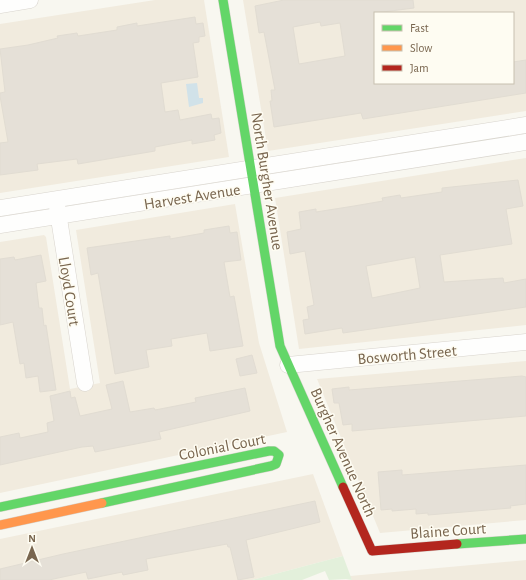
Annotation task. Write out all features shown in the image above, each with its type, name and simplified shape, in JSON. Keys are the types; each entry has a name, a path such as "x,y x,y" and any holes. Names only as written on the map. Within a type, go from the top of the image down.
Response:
{"street":[{"path":"0,5 30,0"},
{"name":"North Burgher Avenue","path":"223,0 280,346 288,365"},
{"name":"Harvest Avenue","path":"0,208 526,125"},
{"name":"Harvest Avenue","path":"0,225 526,142"},
{"name":"Lloyd Court","path":"56,199 85,383"},
{"name":"Bosworth Street","path":"288,365 526,342"},
{"name":"Burgher Avenue North","path":"288,365 326,446 372,551"},
{"name":"Colonial Court","path":"0,507 269,450 274,450 279,455 276,464 271,466 0,525"},
{"name":"Blaine Court","path":"372,551 526,539"}],"shaded area":[{"path":"155,0 204,0 229,157 0,193 0,24"},
{"path":"243,0 526,0 526,111 268,151"},
{"path":"197,83 199,98 203,98 203,103 189,107 186,84"},
{"path":"526,158 526,325 299,349 275,198"},
{"path":"235,204 259,343 287,432 0,493 0,242 44,235 46,237 70,389 100,383 76,230"},
{"path":"526,361 526,520 380,533 317,379"},
{"path":"313,474 343,556 252,580 0,580 0,539"},
{"path":"526,560 526,580 352,580 350,576"}],"green space":[{"path":"505,136 505,138 401,154 401,153"},
{"path":"343,556 352,580 329,580 325,571 302,580 252,580"}],"building":[{"path":"284,0 413,0 414,8 374,12 374,84 514,84 514,62 526,60 526,93 363,119 361,113 274,127 270,101 272,101 271,90 275,90 264,32 259,33 255,6","holes":["320,22 321,26 340,23 345,56 299,64 293,27"]},
{"path":"195,17 196,24 203,23 205,36 199,37 199,42 193,43 198,77 161,83 165,112 178,110 180,120 211,114 212,119 219,118 221,133 214,135 215,140 192,144 192,140 155,147 155,151 78,164 77,159 37,164 38,170 0,175 0,143 8,142 0,96 0,93 5,92 0,49 28,45 58,38 57,36 77,33 78,36 117,30 117,27 137,23 137,26"},
{"path":"518,180 523,206 506,209 512,244 440,255 444,282 503,278 504,283 526,279 526,307 343,333 342,328 305,334 303,320 309,319 307,307 314,305 305,251 290,254 287,232 301,229 299,212 316,209 316,212 354,206 383,201 382,198 400,195 401,198 442,192 442,188","holes":["415,257 420,288 372,298 366,266"]},
{"path":"229,226 230,233 237,232 241,260 224,262 230,297 234,296 243,346 210,351 207,333 171,339 172,346 146,350 149,367 115,374 98,273 91,275 87,248 170,236 170,239 204,233 204,230"},
{"path":"41,255 46,281 36,283 39,308 42,308 44,326 46,325 56,390 40,392 38,376 26,378 24,363 20,364 13,322 0,325 0,259 14,257 15,260"},
{"path":"252,355 257,373 240,376 236,359"},
{"path":"522,376 526,377 526,416 352,431 352,424 343,425 339,403 334,403 332,389 349,387 349,390"},
{"path":"123,381 130,412 154,408 155,410 196,402 195,398 245,388 250,411 159,432 161,439 95,452 93,446 82,447 0,465 0,437 19,433 20,438 48,432 47,423 54,421 50,396 70,391 71,398 75,397 80,416 112,409 106,385"},
{"path":"526,465 526,504 510,506 511,508 428,515 428,513 416,514 416,509 392,511 392,509 381,510 378,472 402,470 402,475"},
{"path":"315,501 320,522 246,540 254,577 238,580 230,547 228,547 227,544 146,559 148,570 123,575 122,572 88,579 86,572 49,580 0,580 0,569 63,554"}],"traffic: fast":[{"path":"223,0 280,346 343,487"},
{"path":"0,507 269,451 274,451 279,455 276,464 271,466 102,503"},
{"path":"457,544 526,539"}],"traffic: slow":[{"path":"0,525 102,503"}],"traffic: jam":[{"path":"343,487 372,551 457,544"}]}
